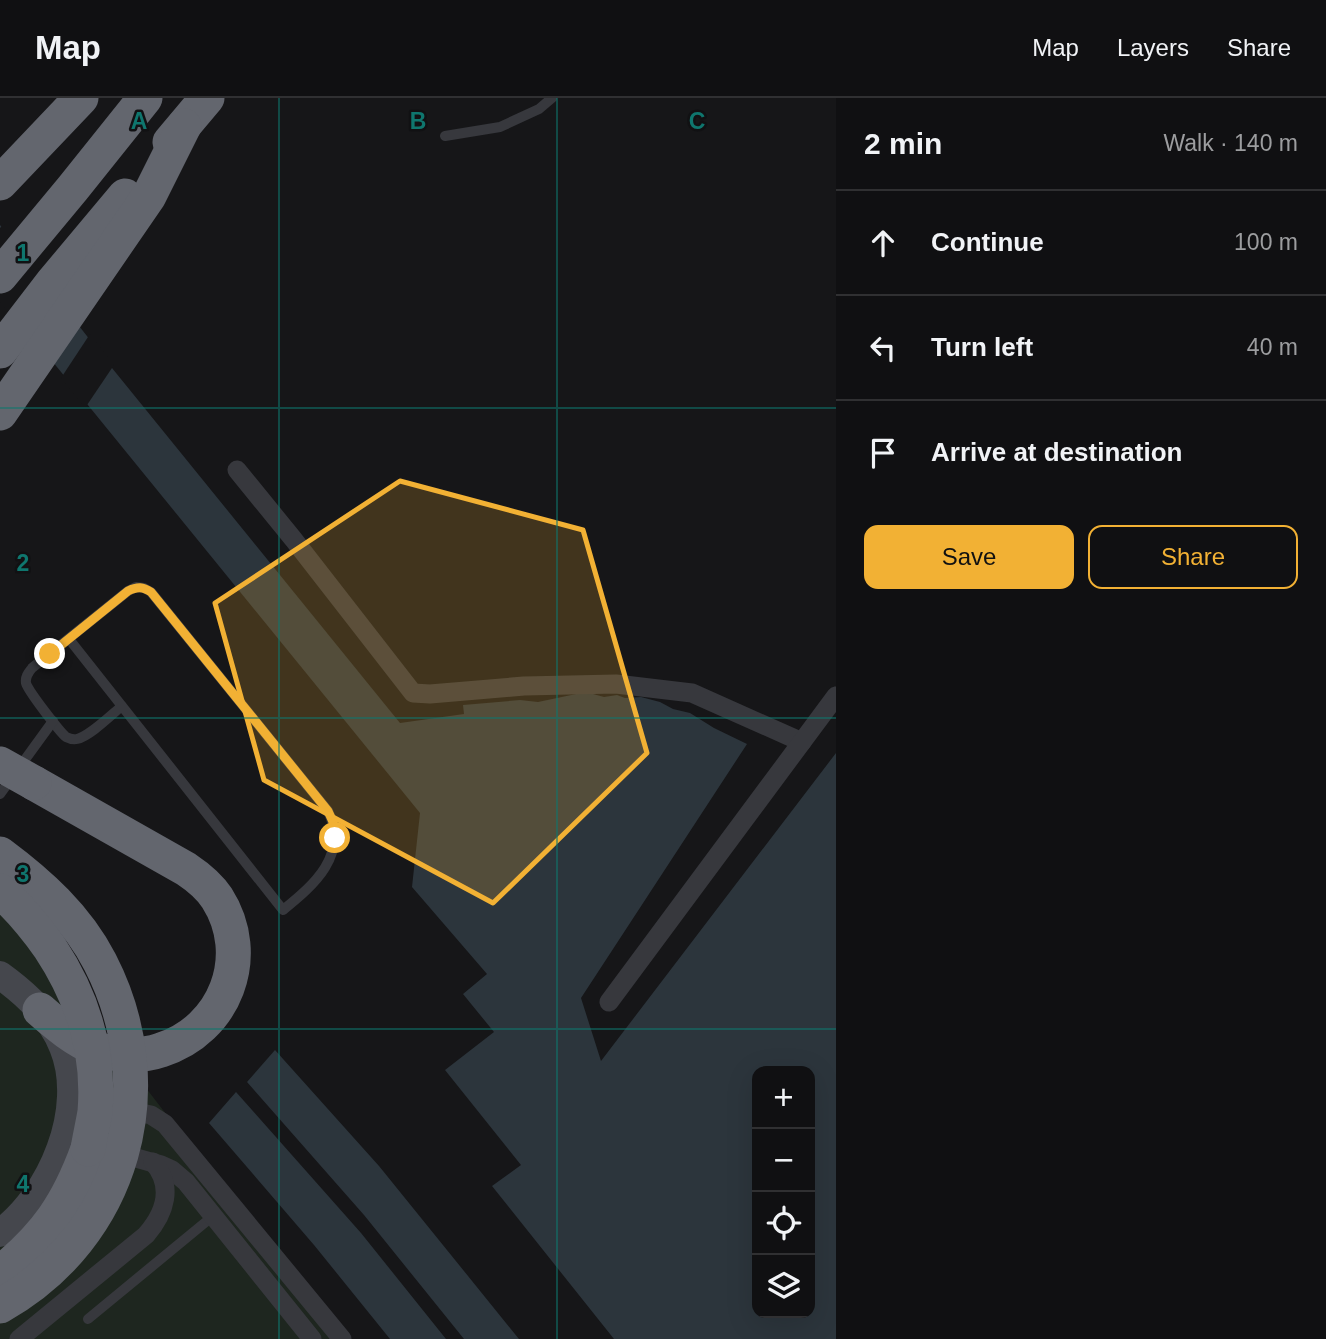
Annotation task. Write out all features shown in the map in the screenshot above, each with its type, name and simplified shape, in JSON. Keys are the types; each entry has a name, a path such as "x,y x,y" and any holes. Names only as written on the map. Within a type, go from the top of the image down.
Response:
{"highway":[{"path":"0,183 81,98"},
{"path":"6,326 34,263 73,188 145,98"},
{"path":"34,263 184,126 207,98"},
{"path":"0,276 34,263 149,196 184,126"},
{"path":"0,413 41,353 34,263"},
{"path":"0,764 198,877 223,910 232,936 233,964 220,1004 212,1016 192,1035 167,1048 140,1054 113,1053 86,1044 40,1010"},
{"path":"0,854 59,904 99,960 121,1018 130,1075 129,1114 124,1145 113,1181 97,1213 77,1243 52,1269 25,1291 0,1306"},
{"path":"0,891 26,915 65,971 80,1004 91,1039 96,1076 88,1149 77,1179 44,1232 23,1255 0,1273"}],"street":[{"path":"237,470 413,693 616,684 692,693 802,741"},
{"path":"609,1002 836,696"},
{"path":"0,975 19,988 40,1010 62,1043 71,1075 71,1099 63,1139 55,1161 45,1183 30,1203 0,1233"},
{"path":"71,1099 152,1115 165,1124 342,1339"},
{"path":"63,1139 153,1162 172,1170 186,1182 312,1339"},
{"path":"19,1339 146,1235 156,1223 162,1212 165,1180 153,1162"}],"lane":[{"path":"445,136 500,127 538,109 552,98"},
{"path":"69,639 122,706 283,910 319,877 333,852 335,838 328,811 151,592 144,588 136,587 128,591 32,668 26,676 26,684 31,693 69,739 86,735 122,706"},
{"path":"0,794 53,721"},
{"path":"88,1319 213,1216"}],"highlighted area":[{"path":"400,481 583,530 647,753 493,903 264,780 215,603"}],"shaded area":[{"path":"0,225 112,368 400,723 464,714 463,705 520,700 538,702 576,694 604,697 617,695 625,698 641,697 690,713 747,744 581,998 601,1061 836,753 836,1339 614,1339 492,1186 521,1165 445,1070 494,1032 463,994 487,974 412,887 420,813 0,297"},
{"path":"0,891 81,1004 340,1339 0,1339"},
{"path":"275,1050 379,1166 519,1339 464,1339 364,1215 247,1082"},
{"path":"236,1092 361,1233 446,1339 390,1339 314,1245 209,1123"}],"pier":[{"path":"4,224 77,318 47,361 0,302 0,228"},
{"path":"90,334 114,365 85,408 61,378"}],"route":[{"path":"50,654 128,591 136,587 151,592 328,811 335,838"}]}
